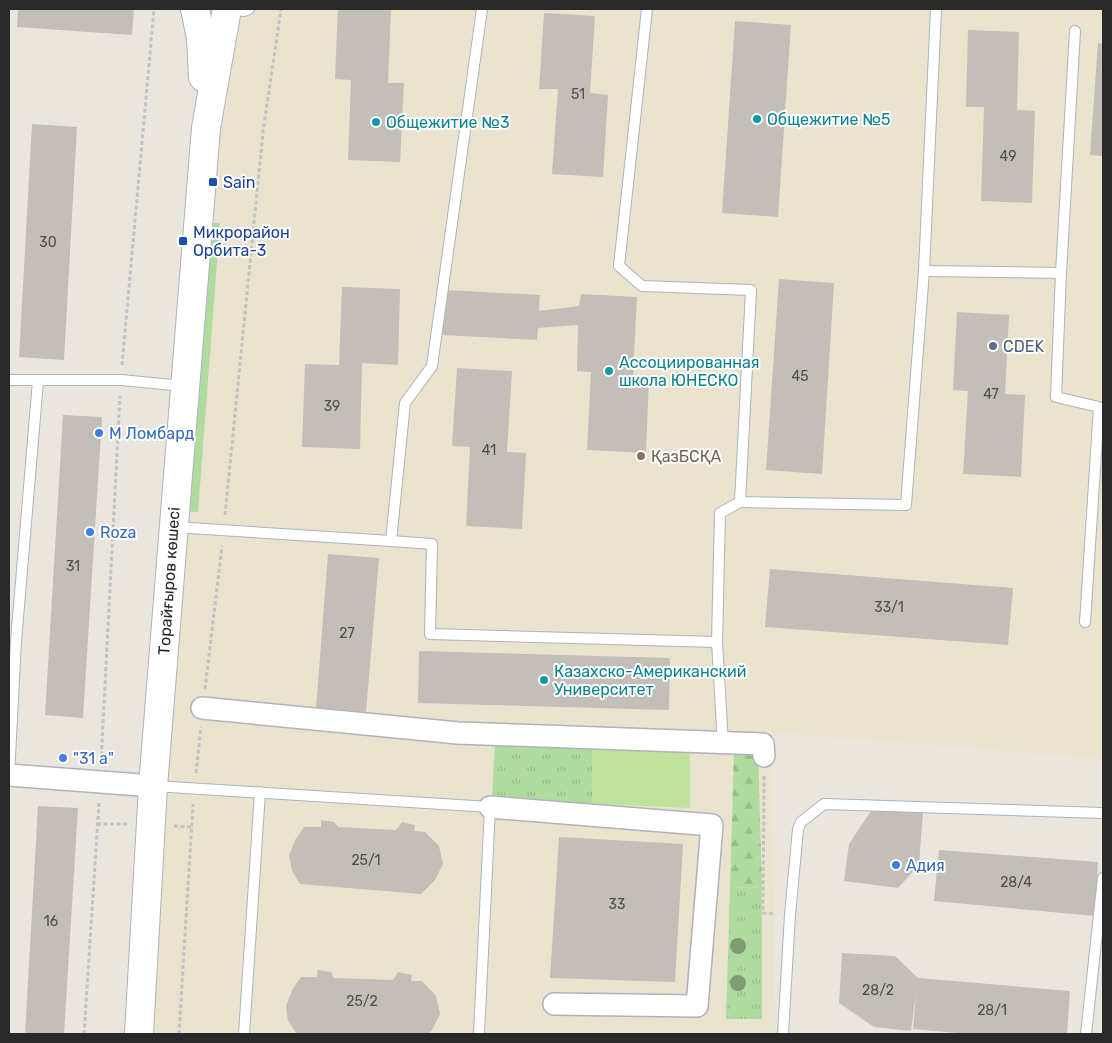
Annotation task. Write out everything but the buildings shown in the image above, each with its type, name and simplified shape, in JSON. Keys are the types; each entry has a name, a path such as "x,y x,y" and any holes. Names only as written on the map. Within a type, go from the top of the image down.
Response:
{"street":[{"path":"195,9 201,38 206,128"},
{"path":"206,128 228,9"},
{"name":"Торайғыров көшесі","path":"139,1034 150,825 206,128"},
{"path":"202,708 458,733 723,745 764,744 764,756"},
{"path":"9,776 153,786"},
{"path":"490,807 712,825 697,1006 554,1004"}],"lane":[{"path":"228,9 244,11 249,9"},
{"path":"391,541 405,404 432,366 482,9"},
{"path":"647,9 619,266 642,286 751,290 740,502"},
{"path":"723,745 717,642 720,513 740,502 906,505 924,271 936,9"},
{"path":"1075,31 1056,397 1099,407 1085,622"},
{"path":"924,271 1061,273"},
{"path":"9,380 121,380 184,386"},
{"path":"9,776 12,641 38,381"},
{"path":"173,527 432,544 430,634 717,642"},
{"path":"153,786 490,807 479,1034"},
{"path":"244,1034 260,792"},
{"path":"783,1034 790,915 798,829 801,822 824,804 1103,813"},
{"path":"1086,1034 1103,878"}],"path":[{"path":"84,1034 98,824 121,380 154,9"},
{"path":"764,756 763,914 790,915"},
{"path":"98,824 150,825"}],"shaded area":[{"name":"ҚазБСҚА","path":"227,9 1103,9 1103,759 771,732 775,1034 139,1034"}],"green space":[{"path":"210,223 220,223 198,512 183,511"},
{"path":"495,744 592,746 592,804 492,795"},
{"path":"592,746 690,748 690,808 592,804"},
{"path":"734,749 758,750 762,887 730,888"},
{"path":"762,887 762,1019 726,1019 730,888"}],"place":[{"name":"Общежитие №5","path":"757,119"},
{"name":"Общежитие №3","path":"376,122"},
{"name":"Sain","path":"213,182"},
{"name":"Микрорайон Орбита-3","path":"183,241"},
{"name":"CDEK","path":"993,346"},
{"name":"Ассоциированная школа ЮНЕСКО","path":"609,371"},
{"name":"М Ломбард","path":"99,433"},
{"name":"ҚазБСҚА","path":"641,456"},
{"name":"Roza","path":"90,532"},
{"name":"Казахско-Американский Университет","path":"544,680"},
{"name":"\"31 а\"","path":"63,758"},
{"name":"Адия","path":"896,865"}]}
